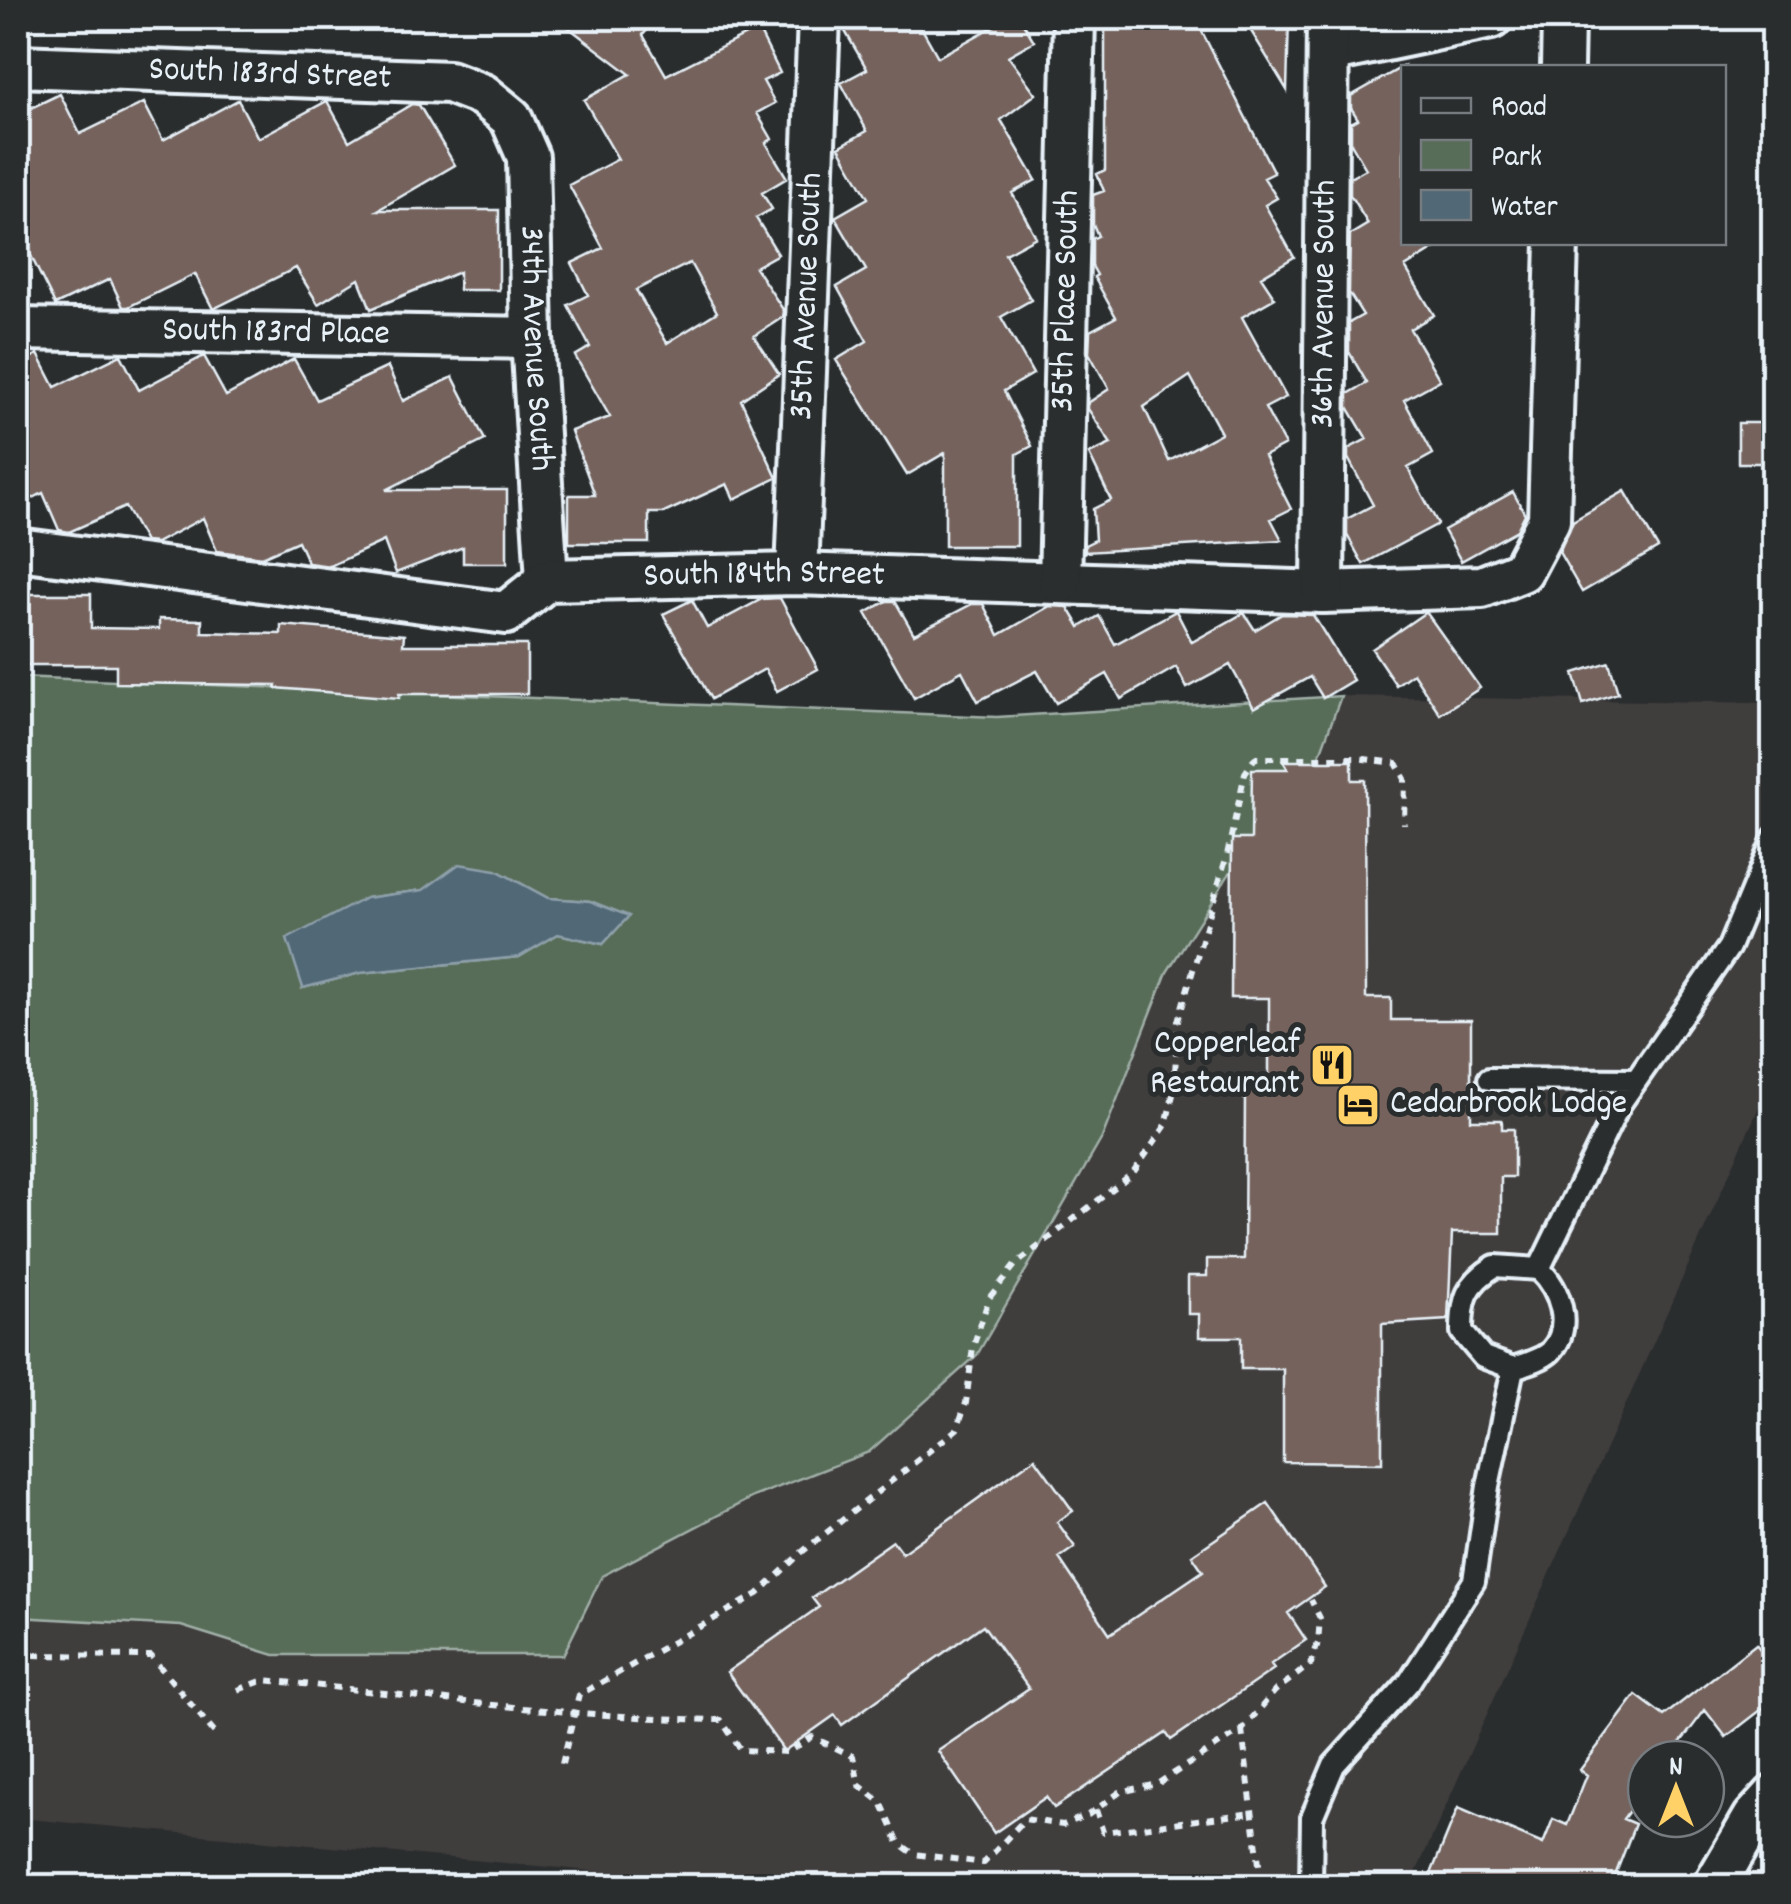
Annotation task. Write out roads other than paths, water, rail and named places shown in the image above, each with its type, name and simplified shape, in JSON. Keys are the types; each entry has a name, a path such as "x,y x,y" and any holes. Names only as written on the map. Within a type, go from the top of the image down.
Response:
{"street":[{"name":"35th Avenue South","path":"797,574 819,18"},
{"name":"35th Place South","path":"1060,582 1074,18"},
{"path":"1328,35 1491,18"},
{"path":"1562,65 1564,18"},
{"name":"36th Avenue South","path":"1322,592 1328,35"},
{"name":"South 183rd Street","path":"18,66 449,82 483,95 511,118"},
{"name":"34th Avenue South","path":"511,118 528,157 532,338 548,580"},
{"name":"South 184th Street","path":"548,580 797,574 1322,592 1482,587 1522,571 1549,520 1557,245"},
{"name":"South 183rd Place","path":"18,329 532,338"},
{"path":"18,549 506,613 548,580"},
{"path":"1714,1886 1754,1818 1774,1796"}],"lane":[{"path":"1538,1269 1619,1105 1729,948 1774,838"},
{"path":"1489,1078 1636,1080"},
{"path":"1495,1266 1538,1269 1562,1302 1560,1332 1551,1350 1513,1368 1483,1357 1462,1332 1462,1304 1477,1278 1495,1266"},
{"path":"1311,1886 1312,1817 1334,1765 1409,1682 1474,1581 1488,1486 1513,1368"}],"water":[{"path":"459,864 496,870 548,898 590,901 629,916 603,944 558,934 519,957 360,973 303,988 287,939 366,898 423,890"}],"place":[{"name":"Copperleaf Restaurant","path":"1332,1065"},
{"name":"Cedarbrook Lodge","path":"1358,1105"}]}
